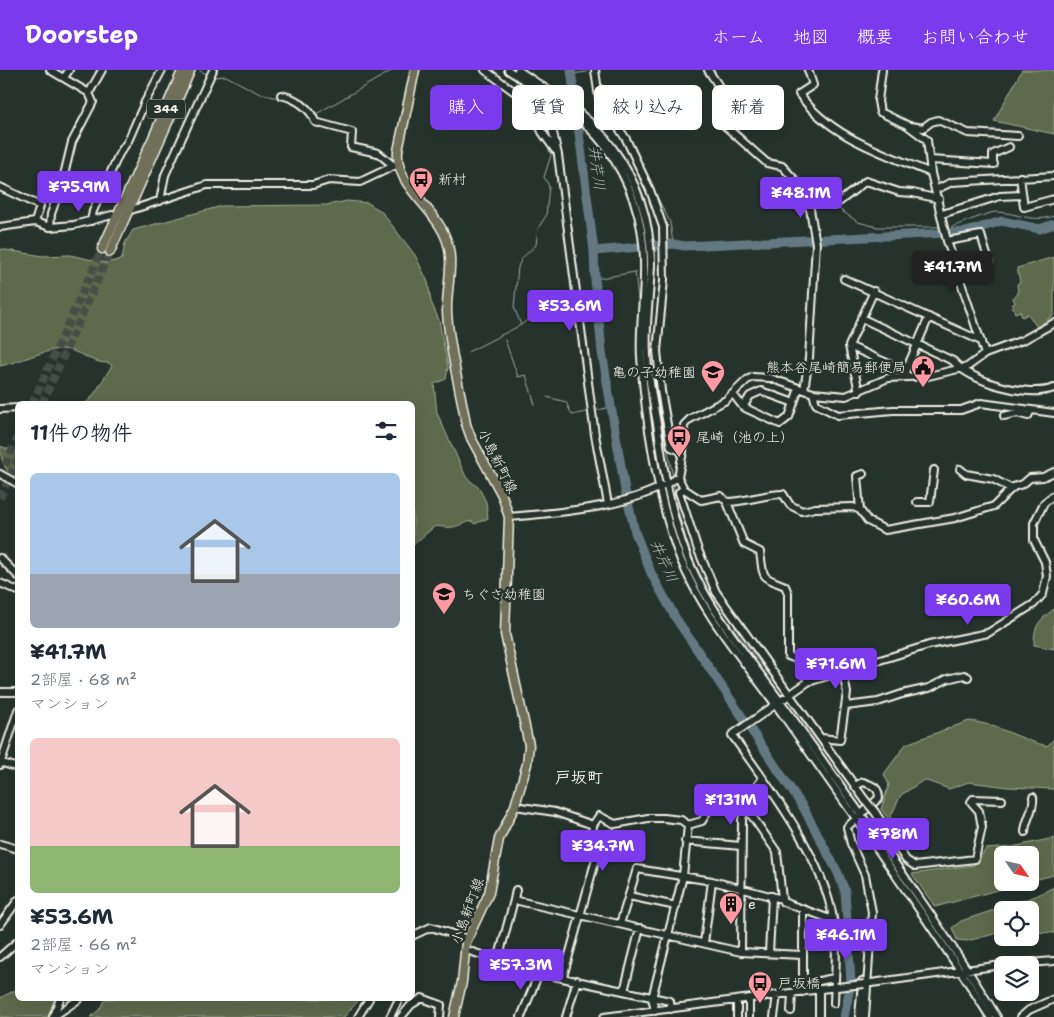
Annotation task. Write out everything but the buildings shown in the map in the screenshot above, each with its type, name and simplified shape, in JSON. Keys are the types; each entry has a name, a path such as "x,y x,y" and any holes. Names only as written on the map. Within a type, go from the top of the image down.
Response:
{"highway":[{"name":"344","path":"148,148 183,70"},
{"name":"344","path":"174,107 190,70"}],"main road":[{"path":"102,248 148,148 179,70"},
{"path":"110,252 174,107 195,70"},
{"path":"396,165 416,70"},
{"name":"小島新町線","path":"396,165 440,227 448,243 450,268 447,311 466,424 471,438 502,495 509,518 505,634 529,745 515,806 499,839 489,893 468,938 462,982 454,1017"}],"street":[{"path":"50,70 89,93 93,102 72,142 64,179 51,214 50,227"},
{"path":"64,78 69,70"},
{"path":"89,93 102,70"},
{"path":"91,221 93,211 119,154 128,141 145,102 162,70"},
{"path":"160,201 165,175 213,70"},
{"path":"485,70 530,104 542,132 558,155"},
{"path":"508,70 531,85"},
{"path":"518,70 535,85"},
{"path":"595,70 599,98 626,139 659,210 664,241 657,351 661,391 671,446 684,452"},
{"path":"708,70 728,100 722,120 724,125 767,163 782,166 805,198 810,209 816,244 809,358 802,389 789,417 780,424 744,407 733,394"},
{"path":"808,70 814,85 799,94 812,112 835,129 861,144 931,173"},
{"path":"882,70 878,101 880,112 907,125 927,140 931,173 939,199 947,241 985,354"},
{"path":"281,95 291,98 309,110 315,122 352,132 351,147 378,153 396,165"},
{"path":"584,117 623,163 641,200 647,264 647,354 663,486 674,542 691,580 714,618 780,701"},
{"path":"907,125 923,128 930,122 938,120 968,133 1018,136"},
{"path":"553,130 558,155 595,435 609,504"},
{"path":"930,160 994,164 993,154 1007,148 1003,136"},
{"path":"131,210 207,185 313,185 329,180 360,182 396,165"},
{"path":"935,190 952,182 1054,176"},
{"path":"1020,178 1024,207 1054,199"},
{"path":"805,198 818,194 839,202 866,181 899,192 939,199"},
{"path":"0,187 40,206 36,222"},
{"path":"942,214 1000,196 1021,195"},
{"path":"0,227 36,222 50,227 91,221 112,215"},
{"path":"947,241 981,235 988,262 957,271"},
{"path":"844,279 981,341"},
{"path":"859,392 849,346 874,291"},
{"path":"904,374 929,316"},
{"path":"861,318 953,361 959,369 975,377 1002,386 1030,392 1054,388"},
{"path":"808,682 799,660 788,656 788,594 786,586 768,580 764,575 760,552 744,544 727,502 721,496 701,500 684,489 678,477 684,452 684,425 690,419 726,400 747,380 760,376 813,394 836,396 859,392 888,378 904,374 928,376 967,367 985,354 1022,340 1054,324"},
{"path":"849,346 904,374"},
{"path":"744,407 750,396 761,391 794,403"},
{"path":"813,394 816,404 838,415 893,410 961,410 981,403 1054,413"},
{"path":"0,409 15,408"},
{"path":"1004,416 1017,413 1028,416 1031,410"},
{"path":"960,469 966,474 994,479 1012,489"},
{"path":"917,502 930,502 934,470"},
{"path":"863,474 857,476 860,510 868,522 885,530 955,518 994,506 1012,489 1030,478 1043,477 1054,472"},
{"path":"0,474 15,482"},
{"path":"509,518 609,504 663,486 678,477"},
{"path":"663,486 686,556 708,599 780,701 986,1006 997,1017"},
{"path":"684,489 679,492 698,550 707,574 732,617 791,694 906,860 915,866 975,859 982,828 979,811 971,802 974,799 1002,800"},
{"path":"727,502 743,502 772,494 783,494 790,505 802,511 815,508 853,507 860,510"},
{"path":"834,1003 836,987 834,978 836,934 826,891 796,827 732,735 808,682 928,645 988,634 1034,604 1043,594 1048,576 1046,562 1034,540 1034,523 1044,503 1054,495"},
{"path":"686,556 698,550"},
{"path":"0,558 15,573"},
{"path":"0,583 15,590"},
{"path":"726,624 732,617"},
{"path":"821,738 840,740 847,693 843,672"},
{"path":"846,706 878,702 929,688 964,674 968,677"},
{"path":"0,692 15,692"},
{"path":"15,719 0,763 15,767"},
{"path":"741,952 741,846 745,806 762,780"},
{"path":"855,786 863,782 876,787 879,793 879,798 847,827 847,832 864,875 871,902 872,930 865,984 865,1017"},
{"path":"1025,832 1025,825 1034,803 1033,797"},
{"path":"688,825 702,821 712,804 745,806"},
{"path":"515,806 555,812 593,825"},
{"path":"745,806 778,852 782,899"},
{"path":"563,977 597,855 591,848 593,825 599,816 615,824 648,818 664,818 681,820 688,825"},
{"path":"655,1011 652,998 670,934 683,876 688,825"},
{"path":"685,841 741,846"},
{"path":"0,844 15,848"},
{"path":"620,924 636,869 712,881 772,896 803,910 834,920"},
{"path":"704,943 712,881"},
{"path":"498,960 516,890"},
{"path":"629,896 676,906"},
{"path":"769,954 772,896"},
{"path":"514,900 580,916 670,934 741,952 802,955"},
{"path":"859,1017 864,947 868,931 868,908 871,902"},
{"path":"1,922 15,904"},
{"path":"803,910 803,990"},
{"path":"415,935 431,927 468,938"},
{"path":"624,991 640,928"},
{"path":"0,957 15,944"},
{"path":"466,950 539,973 670,1001 670,1009"},
{"path":"1039,962 1054,961"},
{"path":"604,1017 994,966"},
{"path":"521,1017 539,973"},
{"path":"803,990 809,983 834,978"},
{"path":"566,1017 577,980"},
{"path":"819,989 819,1017"},
{"path":"791,1011 792,993"},
{"path":"774,1017 777,995"},
{"path":"401,1017 411,1005 422,998 441,1006 440,1017"},
{"path":"749,998 749,1017"},
{"path":"1022,1017 1029,1010 1054,998"},
{"path":"738,1000 738,1017"},
{"path":"53,1017 59,1001"},
{"path":"53,1017 76,1001"},
{"path":"358,1017 368,1001"},
{"path":"390,1017 398,1001"},
{"path":"986,1006 990,1017"}],"green space":[{"path":"1022,70 1054,70 1054,134 994,121"},
{"path":"347,201 368,203 381,211 415,255 428,282 431,302 439,320 448,367 446,379 434,384 437,413 466,477 479,488 486,502 488,518 475,524 471,521 451,527 435,526 415,543 415,401 88,401 112,366 109,363 96,361 74,351 61,349 48,351 0,366 0,249 43,256 70,255 106,263 122,259 125,243 133,230 222,206 327,205"},
{"path":"1054,257 1054,315 1037,327 1028,314 1022,317 1020,311 1015,313 1012,305 1015,303 1013,298 1018,294 1017,284 1020,282 1017,268"},
{"path":"0,446 15,451 15,479 4,465"},
{"path":"1054,609 1054,649 1034,645 1038,624"},
{"path":"969,721 998,728 1047,746 1054,739 1054,789 1008,787 969,782 949,789 924,780 901,795 889,820 881,809 889,785 884,774 906,744"},
{"path":"1054,838 1054,875 1039,879 1039,846 1017,846"},
{"path":"994,848 994,891 935,907 912,874 974,865 986,849"},
{"path":"1054,887 1054,933 1039,932 1039,901 1021,901"},
{"path":"994,910 994,934 967,941 957,940 952,928 961,921"},
{"path":"15,990 15,1001 57,1001 51,1017 0,1017 0,998"},
{"path":"104,1001 358,1001 344,1017 90,1017 99,1010"}],"waterway":[{"path":"316,114 393,70"},
{"name":"井芹川","path":"571,70 594,251 602,352 625,490 635,532 651,573 675,617 803,807 838,873 845,891 851,982 844,1017"},
{"path":"713,70 719,81"},
{"path":"200,71 207,74"},
{"path":"571,74 587,72"},
{"path":"213,77 226,76 258,93 286,100"},
{"path":"515,85 518,79"},
{"path":"625,130 626,134"},
{"path":"737,130 767,158 781,161 784,164"},
{"path":"468,352 521,325 514,307 518,267 522,258 536,245 538,228 546,216 549,186 544,177 551,155 547,145"},
{"path":"643,169 670,222 673,244"},
{"path":"793,174 810,193"},
{"path":"827,201 858,222 877,227 939,227 940,233"},
{"path":"951,233 952,227 994,212 1032,218 1054,216"},
{"path":"594,251 673,244 685,246 966,232 1002,221 1040,229 1054,224"},
{"path":"595,279 635,272 639,308"},
{"path":"521,325 546,305 568,303"},
{"path":"505,340 518,377 526,375 535,405"},
{"path":"651,364 673,477"},
{"path":"547,397 566,402 572,415 590,411"},
{"path":"594,411 611,407"},
{"path":"674,481 675,500 686,539 696,566 717,607 785,695"},
{"path":"787,699 827,755"}],"tunnel":[{"path":"33,401 102,249"},
{"path":"43,401 110,252"},
{"path":"0,476 15,444"},
{"path":"0,498 15,466"}],"place":[{"name":"新村","path":"421,200"},
{"name":"熊本谷尾崎簡易郵便局","path":"923,388"},
{"name":"亀の子幼稚園","path":"713,393"},
{"name":"尾崎（池の上）","path":"679,458"},
{"name":"ちぐさ幼稚園","path":"444,615"},
{"name":"e","path":"731,925"},
{"name":"戸坂橋","path":"760,1004"}],"district":[{"name":"戸坂町","path":"579,777"}]}
